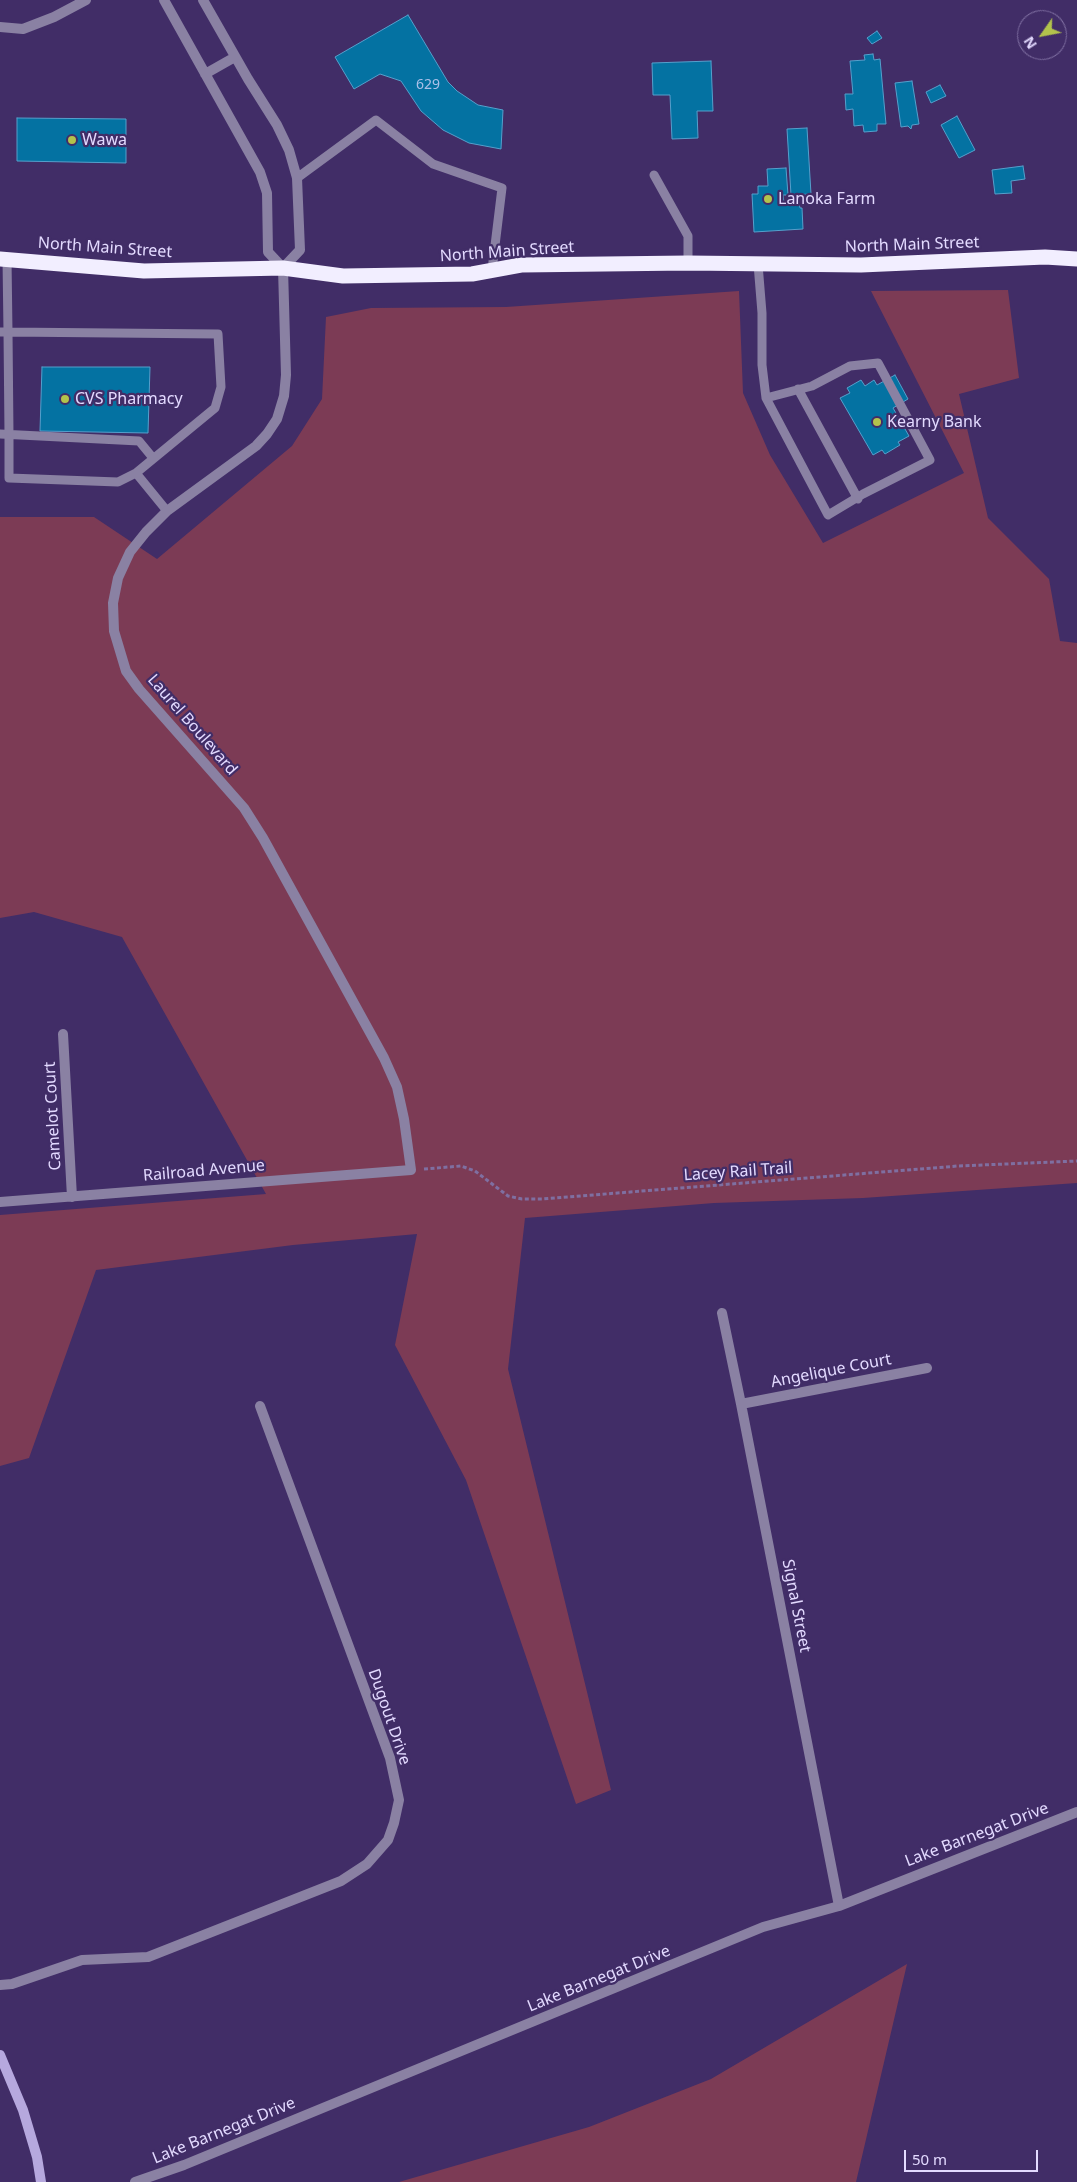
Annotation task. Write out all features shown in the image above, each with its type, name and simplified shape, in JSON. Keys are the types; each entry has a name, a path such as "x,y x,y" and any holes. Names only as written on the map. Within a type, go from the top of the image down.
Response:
{"highway":[{"name":"North Main Street","path":"4,259 144,271 284,268 343,276 472,274 521,265 688,263 861,265 1046,257 1077,259"}],"street":[{"path":"0,27 23,29 54,17 86,0"},
{"path":"164,0 260,172 266,193 268,252 284,268 300,250 297,178 289,150 277,125 235,57 203,0"},
{"path":"205,74 235,57"},
{"name":"Laurel Boulevard","path":"284,268 286,375 284,396 277,419 256,446 167,512 146,532 130,552 118,578 114,602 114,631 126,671 139,689 223,782 244,808 263,838 384,1058 397,1087 404,1119 411,1170"},
{"name":"Camelot Court","path":"63,1034 72,1197"},
{"name":"Railroad Avenue","path":"0,1202 411,1170"},
{"name":"Signal Street","path":"722,1313 839,1906"},
{"name":"Angelique Court","path":"741,1404 927,1368"},
{"name":"Dugout Drive","path":"0,1985 12,1984 82,1960 148,1957 341,1881 367,1864 388,1840 394,1823 398,1800 390,1758 260,1406"},
{"name":"Lake Barnegat Drive","path":"135,2182 184,2165 763,1927 839,1906 1077,1812"},
{"path":"0,2054 23,2110 37,2157 42,2182"}],"lane":[{"path":"297,178 376,120 433,164 502,188 492,270"},
{"path":"654,174 688,236 688,263"},
{"path":"4,259 4,332 4,434 5,478 118,482 136,473 215,408 221,387 218,334 4,332"},
{"path":"758,264 762,313 762,365 766,398 828,516 930,460 878,363 850,366 812,386 766,398"},
{"path":"798,389 858,498"},
{"path":"4,434 139,441 153,458"},
{"path":"136,473 167,512"}],"path":[{"name":"Lacey Rail Trail","path":"411,1170 461,1166 475,1171 508,1196 522,1200 958,1166 1077,1161"}],"shaded area":[{"path":"1008,290 1019,378 959,394 988,518 1049,579 1060,641 1077,643 1077,1183 863,1198 714,1203 525,1218 508,1369 611,1790 576,1804 466,1480 395,1345 417,1234 293,1245 96,1270 29,1458 0,1466 0,1215 266,1194 122,937 34,912 0,918 0,517 94,517 157,559 292,446 322,399 326,317 371,308 506,307 739,291 743,393 770,455 823,543 964,473 871,291"},
{"path":"907,1964 856,2182 399,2182 589,2127 711,2079"}],"building":[{"path":"408,15 448,82 457,91 478,105 503,110 501,149 469,143 443,130 421,111 401,81 380,74 354,89 335,57"},
{"path":"877,31 882,38 872,44 867,38"},
{"path":"873,54 874,60 880,59 886,124 877,124 877,131 864,132 863,125 854,126 853,109 846,110 845,94 853,94 850,61 865,60 864,55"},
{"path":"711,61 713,111 697,111 698,138 672,139 670,95 653,95 652,63"},
{"path":"912,81 919,124 912,125 911,129 908,126 901,127 895,83"},
{"path":"940,85 946,96 931,103 926,92"},
{"path":"957,116 975,150 959,158 941,125"},
{"name":"Wawa","path":"17,118 126,119 126,163 17,161"},
{"path":"807,128 811,194 791,195 787,129"},
{"path":"1023,166 1025,179 1011,181 1012,193 995,194 992,170"},
{"name":"Lanoka Farm","path":"786,168 788,195 783,195 784,203 799,203 800,208 802,208 803,229 754,232 752,194 758,194 758,186 768,186 767,169"},
{"path":"42,367 150,367 148,433 40,431"},
{"name":"Kearny Bank","path":"895,375 908,399 893,408 909,436 898,442 900,445 885,454 882,450 873,455 840,398 850,393 847,388 861,380 865,386 874,380 877,385"}],"place":[{"name":"Wawa","path":"72,140"},
{"name":"Lanoka Farm","path":"768,199"},
{"name":"CVS Pharmacy","path":"65,399"},
{"name":"Kearny Bank","path":"877,422"}]}
